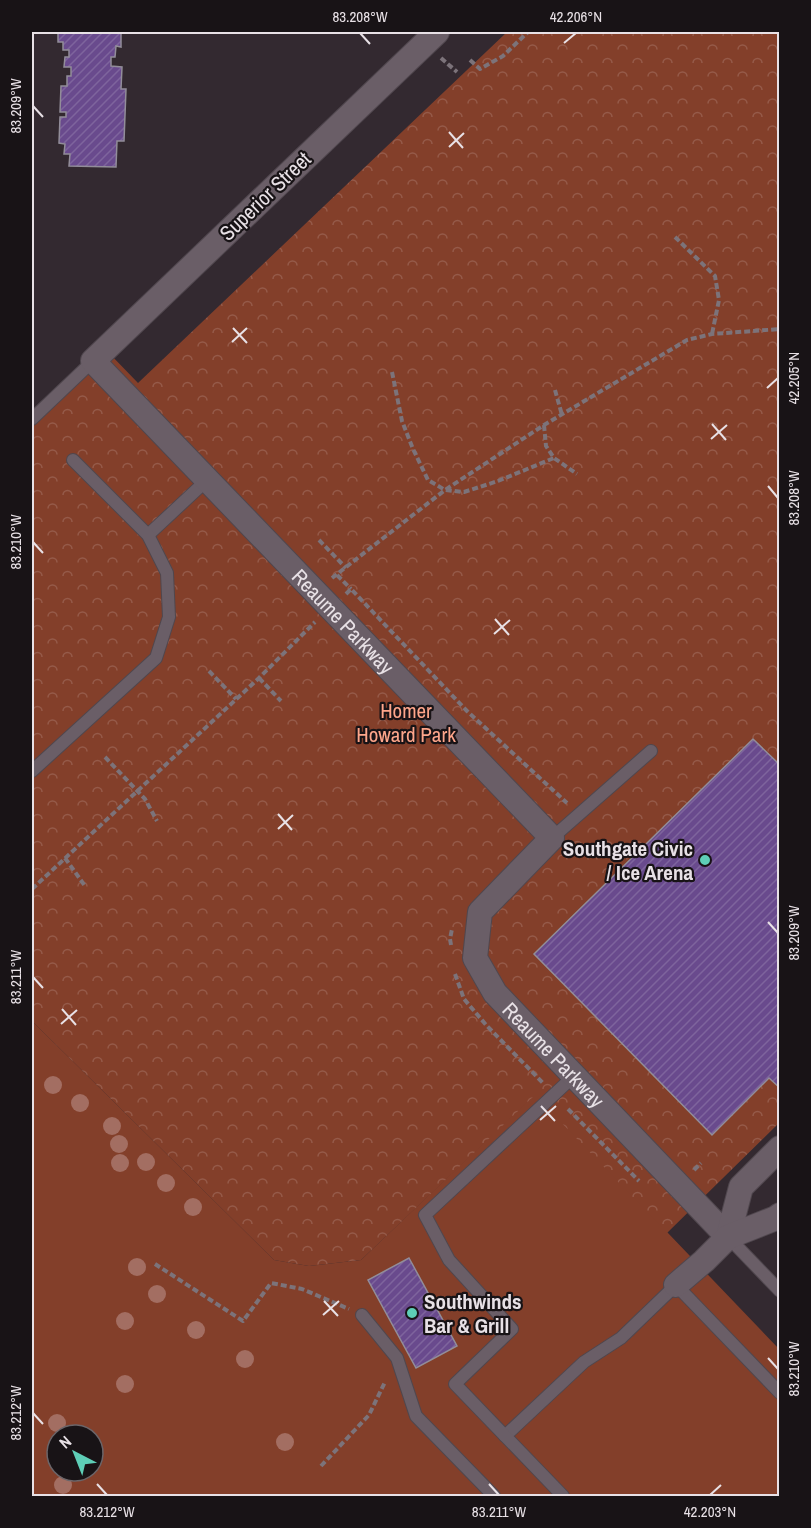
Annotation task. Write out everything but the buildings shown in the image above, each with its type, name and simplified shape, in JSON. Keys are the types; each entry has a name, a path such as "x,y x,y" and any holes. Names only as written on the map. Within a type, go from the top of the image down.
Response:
{"street":[{"name":"Superior Street","path":"93,361 437,42"},
{"name":"Reaume Parkway","path":"93,361 552,838 480,912 475,958 495,993 728,1237"},
{"path":"728,1237 741,1187 780,1148"},
{"path":"676,1285 728,1237 780,1215"}],"lane":[{"path":"32,420 93,361"},
{"path":"32,771 156,658 169,617 167,573 148,536 73,460"},
{"path":"148,536 207,480"},
{"path":"552,838 651,751"},
{"path":"563,1497 455,1384 512,1329 449,1260 425,1215 575,1075"},
{"path":"728,1237 780,1291"},
{"path":"505,1436 584,1362 621,1338 676,1285 780,1394"},
{"path":"362,1315 397,1358 416,1416 494,1497"}],"path":[{"path":"470,60 480,69 503,56 528,32"},
{"path":"437,42 457,72"},
{"path":"675,237 715,276 719,300 712,334"},
{"path":"326,583 445,490 544,425 687,340 712,334 780,329"},
{"path":"392,372 402,421 413,449 428,480 445,490 464,492 554,458"},
{"path":"555,390 562,415"},
{"path":"544,425 546,446 554,458 577,474"},
{"path":"319,540 346,568"},
{"path":"337,574 467,711 572,808"},
{"path":"341,598 351,589"},
{"path":"32,889 259,678 322,616"},
{"path":"209,671 236,699"},
{"path":"259,678 281,701"},
{"path":"105,757 145,799 157,821"},
{"path":"65,858 85,886"},
{"path":"155,1264 243,1321 271,1283 302,1289 362,1315"},
{"path":"321,1466 369,1415 397,1358"}],"green space":[{"name":"Homer Howard Park","path":"507,32 779,32 779,1123 667,1233 535,1095 361,1260 309,1266 274,1260 32,1021 32,424 108,352 138,383"},
{"path":"32,1021 274,1260 309,1266 361,1260 535,1094 779,1349 779,1496 32,1496"}],"place":[{"name":"Southgate Civic / Ice Arena","path":"705,860"},
{"name":"Southwinds Bar & Grill","path":"412,1313"}]}
